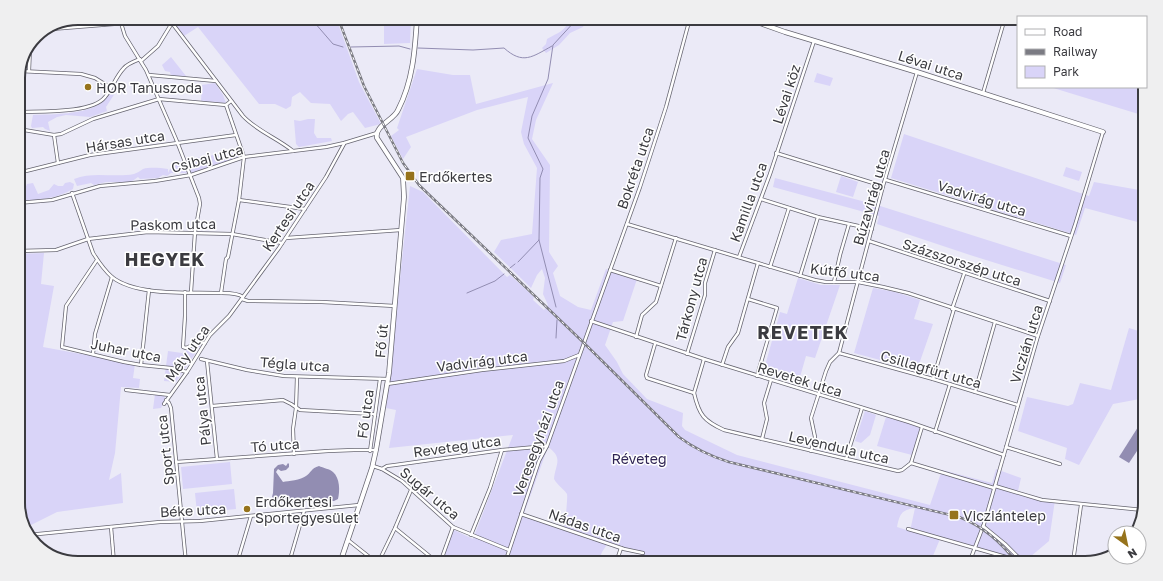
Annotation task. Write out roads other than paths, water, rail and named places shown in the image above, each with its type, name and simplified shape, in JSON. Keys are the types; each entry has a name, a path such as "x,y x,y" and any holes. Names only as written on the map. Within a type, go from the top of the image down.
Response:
{"main road":[{"path":"377,133 380,128 398,111 412,68 416,25"},
{"name":"Lévai utca","path":"766,25 1103,132"},
{"name":"Fő út","path":"342,556 373,466 376,450 387,381 404,197 404,180 377,138 377,133"}],"street":[{"path":"61,28 94,25"},
{"path":"122,25 125,36 149,75 178,143 199,198 200,204 195,232 191,292"},
{"path":"25,112 58,111 90,106 102,100 124,68 140,60 158,46 171,25"},
{"path":"174,25 246,120 294,151"},
{"name":"Bokréta utca","path":"591,321 627,224 658,132 688,25"},
{"path":"983,93 1003,25"},
{"name":"Lévai köz","path":"776,153 814,40"},
{"path":"29,71 30,57"},
{"path":"26,71 81,74 95,78 111,88"},
{"name":"Búzavirág utca","path":"811,451 815,437 811,418 826,371 830,362 839,353 883,186 917,72"},
{"path":"149,75 216,81"},
{"path":"25,130 54,135 66,132 93,119 159,99 226,105 231,101"},
{"path":"221,293 226,259 228,257 239,200 244,157 226,105"},
{"name":"Viczián utca","path":"972,556 995,487 1038,336 1103,132"},
{"name":"Csibaj utca","path":"25,203 52,200 100,186 191,176 244,157 326,147 377,133"},
{"path":"54,135 58,163"},
{"name":"Hársas utca","path":"25,171 90,155 236,135"},
{"name":"Kertesi utca","path":"243,298 286,238 326,178 344,143"},
{"path":"776,153 883,186"},
{"name":"Kamilla utca","path":"739,257 776,153"},
{"name":"Vadvirág utca","path":"886,180 1071,236"},
{"path":"72,193 88,240 97,260 112,277 127,284 149,290 241,295 248,301 322,302 395,306"},
{"path":"760,199 818,217 872,229"},
{"path":"239,200 305,209"},
{"path":"770,266 789,208"},
{"path":"800,276 818,217"},
{"name":"Kútfő utca","path":"627,224 815,280 858,282 908,293 1038,336"},
{"path":"834,282 849,224"},
{"path":"286,238 401,230"},
{"name":"Paskom utca","path":"25,251 61,249 88,240 148,232 232,234 282,243"},
{"path":"636,337 642,315 656,302 676,238"},
{"name":"Százszorszép utca","path":"869,241 964,274 1050,301"},
{"name":"Tárkony utca","path":"687,354 705,295 705,283 715,250"},
{"name":"Juhar utca","path":"97,260 66,306 62,347 141,365 171,368 187,372"},
{"path":"722,365 728,347 738,333 758,264"},
{"path":"610,270 661,286"},
{"path":"933,379 964,274"},
{"path":"93,354 94,334 112,277"},
{"path":"141,365 149,290"},
{"path":"185,292 183,347 186,348 199,342 205,343"},
{"name":"Mély utca","path":"164,404 187,372 210,335 229,316 243,298"},
{"path":"748,299 777,308 757,376"},
{"name":"Revetek utca","path":"591,321 656,344 922,427 1004,455"},
{"name":"Veresegyházi utca","path":"507,556 591,321"},
{"path":"974,392 995,322"},
{"path":"656,344 646,375 647,378 694,393 704,359"},
{"name":"Csillagfürt utca","path":"839,353 933,379 1018,405"},
{"name":"Vadvirág utca","path":"387,381 564,361 580,355"},
{"name":"Tégla utca","path":"201,359 267,374 297,377 380,379 387,381"},
{"name":"Pálya utca","path":"207,361 217,459"},
{"path":"294,454 293,429 296,408 297,377"},
{"name":"Fő utca","path":"370,451 380,379"},
{"path":"762,439 767,419 764,403 771,380"},
{"path":"935,432 950,384"},
{"path":"126,390 170,395"},
{"name":"Levendula utca","path":"694,393 698,409 705,418 724,430 898,471 902,470 911,463"},
{"name":"Sport utca","path":"166,400 171,408 185,556"},
{"path":"212,406 283,400 300,410 375,415"},
{"path":"846,459 862,408"},
{"path":"922,427 911,463 1042,500 1138,510"},
{"name":"Reveteg utca","path":"382,469 387,466 394,465 502,450 546,446"},
{"path":"1006,447 1060,464"},
{"name":"Tó utca","path":"176,462 354,450 376,450"},
{"path":"471,535 490,488 502,450"},
{"path":"373,466 382,469"},
{"name":"Sugár utca","path":"382,469 402,481 453,527 509,550"},
{"path":"382,556 396,528 411,490"},
{"name":"Béke utca","path":"36,534 160,522 182,522 251,516 359,505"},
{"path":"1074,556 1081,505"},
{"path":"291,556 304,511"},
{"name":"Nádas utca","path":"521,514 621,548 643,553"},
{"path":"239,556 251,516"},
{"path":"983,526 1017,556"},
{"path":"111,527 113,556"},
{"path":"442,556 453,527"},
{"path":"396,528 430,556"},
{"path":"908,529 1000,556"},
{"path":"347,540 369,556"},
{"path":"618,556 621,548"}],"waterway":[{"path":"317,25 333,44 343,47"},
{"path":"518,262 539,240 540,178 543,169 528,138 532,116 548,79 553,45 571,25"},
{"path":"351,47 399,46 410,49"},
{"path":"418,48 473,50 504,48 517,56 528,58 552,46"},
{"path":"539,240 556,307"},
{"path":"510,268 515,264"},
{"path":"467,293 495,281 504,274"},
{"path":"556,338 557,320"}],"railway":[{"path":"341,25 364,86 403,163 419,185 584,343 679,437 703,452 729,462 959,517 984,530 1005,548 1011,556"}],"place":[{"name":"HOR Tanuszoda","path":"88,87"},
{"name":"Erdőkertes","path":"410,176"},
{"name":"Erdőkertesi Sportegyesület","path":"247,509"},
{"name":"Vicziántelep","path":"954,515"}],"district":[{"name":"HEGYEK","path":"165,259"},
{"name":"REVETEK","path":"803,332"}],"park label":[{"name":"Réveteg","path":"639,458"}]}
